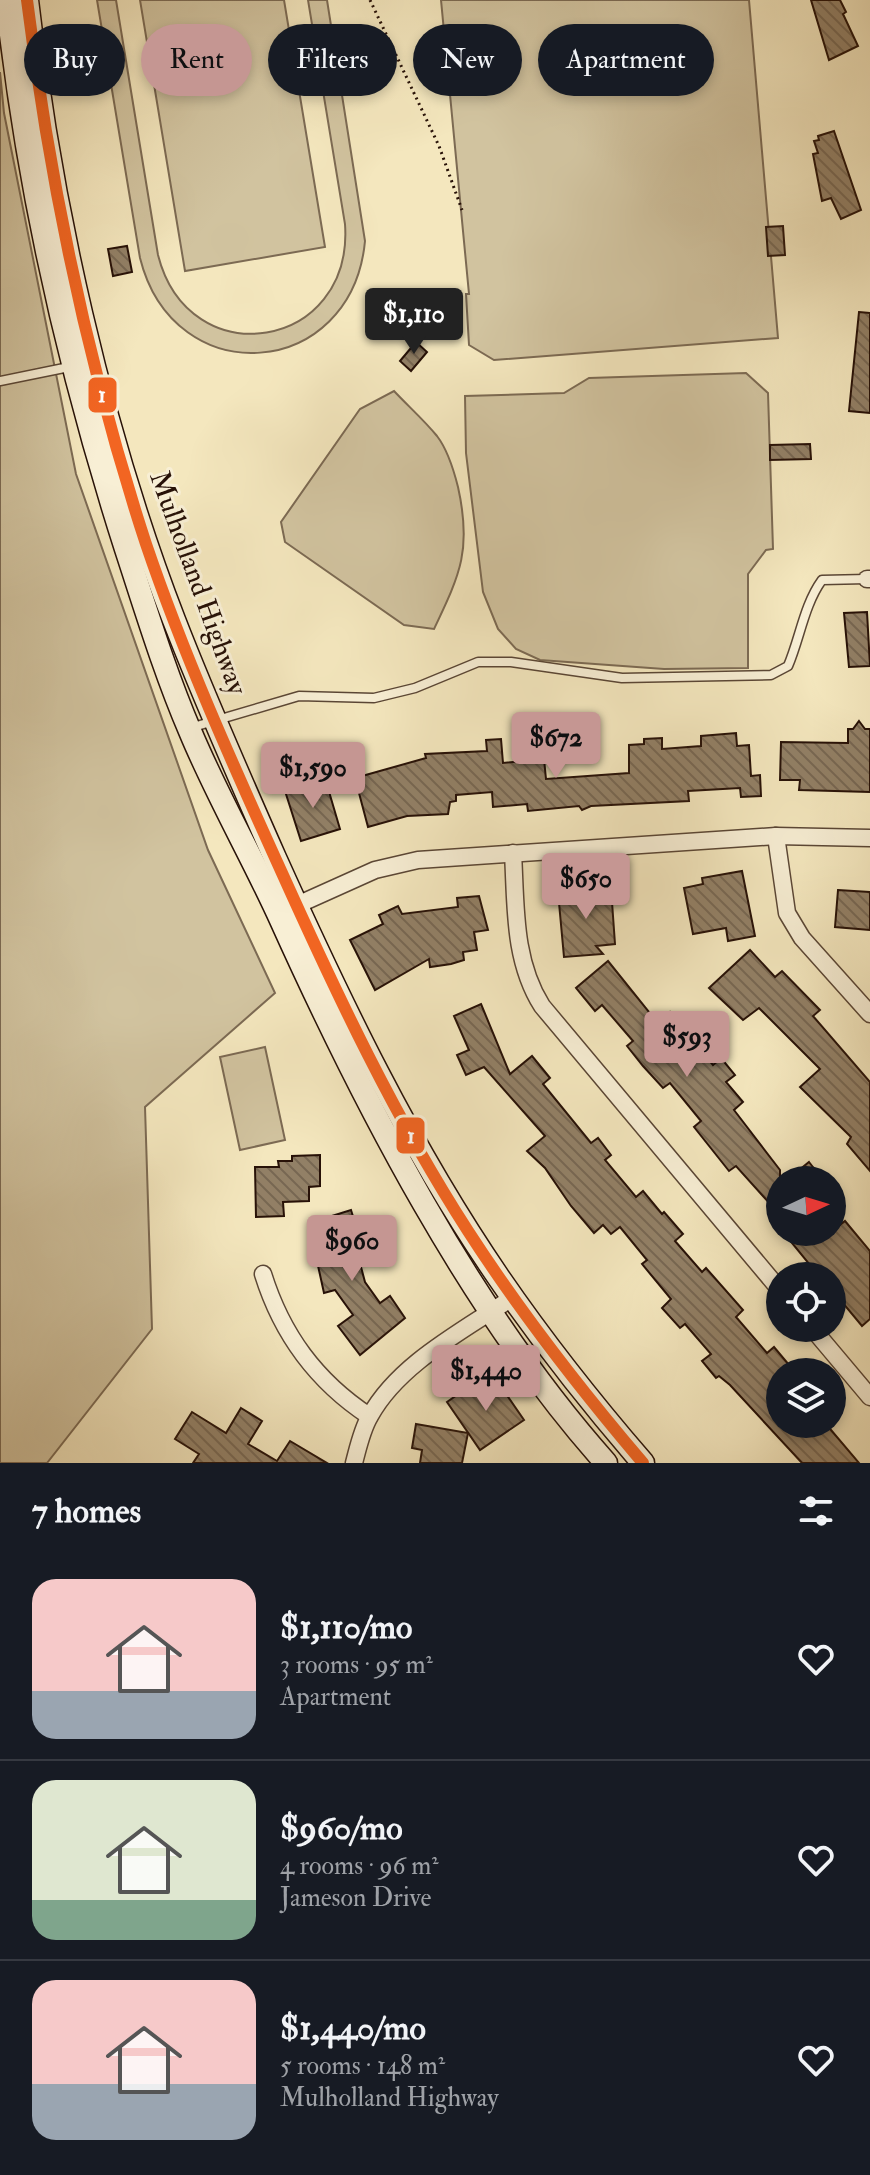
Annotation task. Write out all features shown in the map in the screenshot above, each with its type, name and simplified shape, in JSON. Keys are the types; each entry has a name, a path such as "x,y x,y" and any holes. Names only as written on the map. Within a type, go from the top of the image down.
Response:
{"main road":[{"name":"Mulholland Highway","path":"7,0 32,177 83,364 118,524 189,729 444,1190 513,1297 643,1463"},
{"name":"Mulholland Highway","path":"27,0 83,364 158,573 287,909 316,999 393,1149 492,1311 606,1463"}],"street":[{"path":"287,909 375,870 418,860 776,836 870,838"},
{"path":"776,836 787,913 802,938 870,1014"},
{"path":"513,853 520,955 528,984 542,1006 766,1273"},
{"path":"263,1274 274,1309 295,1346 327,1384 369,1416"},
{"path":"354,1463 369,1416 391,1388 425,1358 513,1297"},
{"path":"824,1342 870,1397"}],"lane":[{"path":"0,381 83,364"},
{"path":"189,729 299,696 374,698 415,688 478,662 511,662 622,678 771,675 788,666 802,633 811,595 822,580 868,579"}],"path":[{"path":"370,0 439,146 462,210"}],"shaded area":[{"path":"97,0 116,0 120,24 101,24"},
{"path":"140,0 284,0 288,24 268,24 268,96 300,96 325,247 185,271 156,96 252,96 252,24 144,24"},
{"path":"308,0 327,0 331,24 312,24"},
{"path":"441,0 749,0 778,338 494,360 469,345 466,294 469,294 450,96 522,96 522,24 443,24"},
{"path":"125,55 158,255 175,294 202,319 233,332 266,332 298,321 324,299 341,267 345,224 324,96 342,96 365,241 353,287 329,321 297,343 260,353 223,349 188,332 159,302 140,258 113,96 125,96"},
{"path":"0,72 4,113 76,474 208,850 275,993 145,1107 152,1329 47,1463 0,1463"},
{"path":"746,373 768,393 773,549 766,550 748,574 748,668 664,669 540,660 516,649 498,629 483,592 466,453 465,396 564,393 589,378"},
{"path":"394,391 441,441 454,474 462,509 461,561 434,629 404,625 285,542 281,522 360,409"},
{"path":"265,1047 285,1140 240,1150 220,1057"}],"building":[{"path":"811,0 840,0 858,46 829,60"},
{"path":"834,131 861,210 841,219 831,198 822,201 813,154 818,153 814,141 819,140 818,136"},
{"path":"783,226 785,255 768,256 766,227"},
{"path":"127,246 132,272 113,276 108,249"},
{"path":"859,312 870,313 870,413 849,411"},
{"path":"416,342 427,352 411,371 400,361"},
{"path":"810,444 811,459 770,460 770,445"},
{"path":"867,612 870,666 849,667 844,613"},
{"path":"859,721 865,729 870,729 870,792 799,790 800,780 780,780 781,742 848,743 848,729 853,729"},
{"path":"736,733 737,746 749,745 751,776 760,775 761,796 741,797 740,788 688,791 689,801 528,811 527,804 493,807 492,792 456,795 456,801 450,802 448,814 407,816 368,827 355,778 426,758 425,754 487,751 486,740 501,739 503,763 544,759 546,779 629,773 629,745 644,744 644,739 662,738 662,749 701,746 701,736"},
{"path":"325,778 340,829 301,841 285,791"},
{"path":"742,871 755,936 728,941 726,928 693,934 684,888 703,884 702,878"},
{"path":"611,888 615,944 596,946 603,954 564,957 558,892"},
{"path":"838,890 870,892 870,930 835,927"},
{"path":"479,896 488,930 474,932 477,950 463,952 464,960 451,964 430,967 429,959 375,990 350,940 383,924 379,915 398,906 402,914 458,907 457,898"},
{"path":"750,950 775,977 782,971 820,1010 813,1016 870,1082 870,1171 847,1144 851,1137 800,1087 820,1069 759,1008 743,1020 709,988"},
{"path":"608,961 657,1022 670,1012 713,1065 721,1058 735,1075 726,1082 743,1102 734,1110 777,1166 766,1166 766,1199 736,1166 729,1171 694,1127 701,1121 670,1083 663,1088 627,1046 633,1041 602,1005 595,1011 576,988"},
{"path":"481,1004 510,1074 532,1056 550,1078 543,1084 591,1143 598,1138 611,1155 605,1160 636,1197 643,1191 662,1214 664,1212 683,1234 675,1241 702,1272 706,1268 743,1310 736,1317 767,1353 774,1347 783,1358 766,1358 766,1424 730,1385 719,1376 716,1378 702,1361 711,1354 685,1324 680,1328 662,1308 671,1299 642,1264 647,1260 620,1227 611,1234 603,1225 594,1233 545,1168 527,1151 545,1136 484,1067 466,1075 457,1055 469,1050 454,1016"},
{"path":"320,1155 320,1186 309,1187 309,1201 283,1202 284,1216 256,1217 255,1167 279,1167 278,1161 292,1161 292,1156"},
{"path":"351,1210 359,1236 353,1237 365,1282 380,1303 390,1296 405,1318 360,1355 338,1326 353,1315 335,1290 324,1293 313,1243 319,1241 320,1234 316,1221"},
{"path":"846,1222 870,1251 870,1319 862,1326 846,1307 846,1262 808,1262 794,1246 846,1246"},
{"path":"495,1378 524,1420 480,1450 447,1402 473,1384 477,1390"},
{"path":"241,1408 262,1421 248,1444 277,1461 290,1441 327,1463 193,1463 199,1454 175,1439 192,1412 226,1433"},
{"path":"416,1424 468,1433 462,1463 420,1463 422,1450 412,1448"},
{"path":"779,1438 838,1438 859,1463 802,1463"}],"transit line":[{"name":"1","path":"27,0 59,207 106,410 146,544 210,710 324,965 416,1145 468,1231 530,1321 643,1463"}]}
